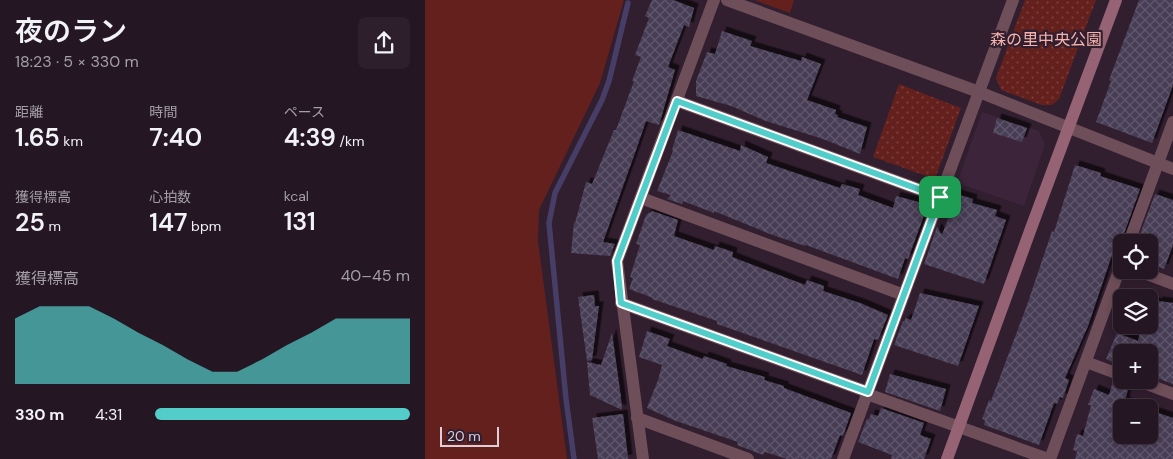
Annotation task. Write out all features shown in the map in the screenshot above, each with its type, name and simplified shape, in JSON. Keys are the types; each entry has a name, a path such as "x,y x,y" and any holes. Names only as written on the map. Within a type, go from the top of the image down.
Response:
{"street":[{"path":"643,459 621,303 617,261 714,0"},
{"path":"727,0 979,92 1173,169"},
{"path":"843,459 1013,0"},
{"path":"947,459 1117,0"},
{"path":"677,101 940,197"},
{"path":"1132,234 1173,122"},
{"path":"641,198 904,295"},
{"path":"1158,278 1173,284"},
{"path":"621,303 1049,459 1116,279"},
{"path":"1086,362 1113,371"},
{"path":"1158,388 1173,394"},
{"path":"637,418 748,459"}],"shaded area":[{"path":"982,112 1039,131 1045,145 1024,206 957,183"}],"green space":[{"path":"425,0 624,0 600,83 539,210 538,241 567,459 425,459"},
{"path":"754,0 794,0 790,13"},
{"name":"森の里中央公園","path":"1025,0 1096,0 1059,99 1052,105 1042,105 1001,90 996,78"},
{"path":"899,84 961,108 935,179 873,157"}],"building":[{"path":"652,0 673,0 694,8 689,27 684,25 668,67 675,70 659,125 646,121 603,242 615,244 610,256 571,253 574,222 586,182 592,184 614,130 616,130 634,81 632,81 641,57 635,55 649,18 645,16"},
{"path":"1139,0 1173,0 1173,85 1152,143 1096,122 1111,81 1109,80"},
{"path":"722,31 752,41 750,46 801,61 802,57 821,64 807,100 836,110 835,114 838,115 837,117 867,127 860,154 823,139 766,121 731,106 696,96 696,81 707,52 715,54"},
{"path":"997,118 1027,128 1022,142 993,133"},
{"path":"678,130 740,151 741,145 768,157 766,163 840,188 842,184 860,189 858,195 893,208 896,196 922,203 926,210 908,259 905,258 898,279 806,245 770,234 714,211 714,213 683,201 682,204 667,199 671,195 657,191 673,151"},
{"path":"1075,165 1101,173 1100,176 1140,189 1124,234 1113,234 1113,252 1088,326 1065,378 1069,380 1063,398 1060,397 1057,404 1054,403 1039,445 984,425 985,420 982,419 989,400 991,401 1027,305 1052,231 1054,232"},
{"path":"957,194 973,199 972,203 997,210 995,216 1006,220 984,284 924,264 937,227 942,235"},
{"path":"1155,194 1173,200 1173,245 1164,269 1158,267 1158,234 1140,234"},
{"path":"652,211 678,220 674,236 714,250 715,246 733,252 732,257 805,285 807,280 824,286 823,291 860,303 888,315 878,340 874,339 862,375 717,324 717,321 652,299 629,289 633,278 630,277 640,245 636,244 646,215"},
{"path":"920,293 979,306 958,366 894,345 903,321 906,318 911,320"},
{"path":"594,295 595,306 599,306 592,360 587,361 578,297"},
{"path":"1158,301 1173,303 1173,384 1158,378 1158,344 1113,344 1113,362 1106,359 1117,334 1138,341 1140,334 1158,334"},
{"path":"647,331 670,339 667,346 703,359 704,356 727,364 726,366 765,377 764,380 851,413 843,436 840,435 831,459 787,459 765,452 763,455 737,445 738,442 676,421 647,408 662,365 639,357"},
{"path":"612,333 622,410 590,395 587,362 601,365"},
{"path":"890,374 946,389 940,411 885,392"},
{"path":"1113,381 1113,389 1128,389 1126,399 1113,399 1113,444 1158,444 1158,413 1173,418 1173,459 1075,459 1077,451 1073,450 1077,434 1083,436 1091,405 1088,405 1094,389 1109,395"},
{"path":"881,408 924,423 920,435 931,439 924,459 891,459 892,455 858,442 867,419 869,419 871,414 878,416"},
{"path":"623,414 628,459 598,459 592,418"}],"waterway":[{"path":"574,459 566,399 549,223 555,193 602,100 609,81 628,3"}],"route":[{"path":"677,101 940,197 868,392 621,303 617,261 677,101"}]}
